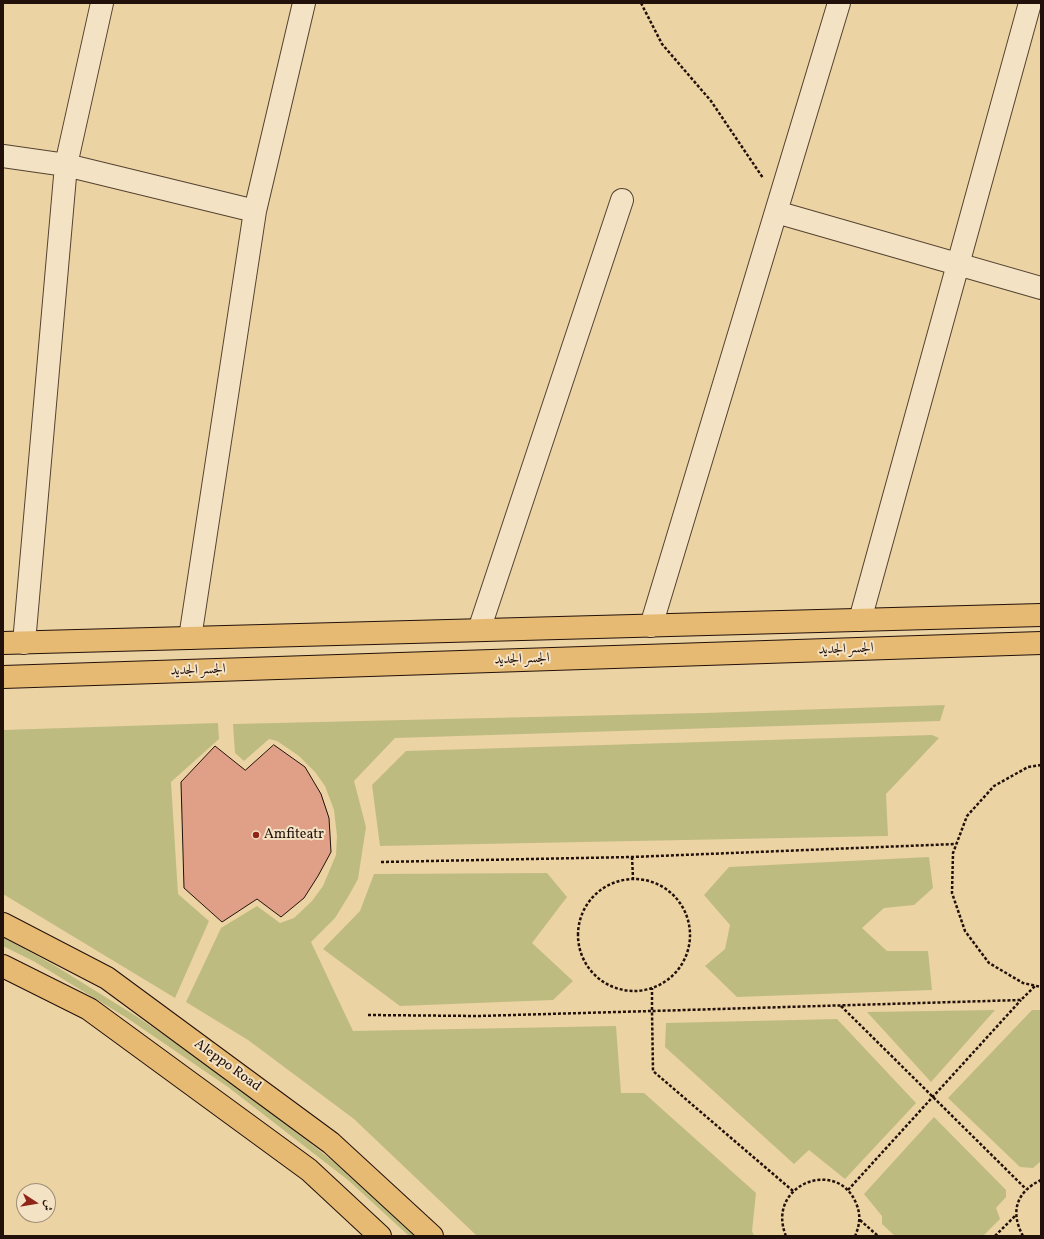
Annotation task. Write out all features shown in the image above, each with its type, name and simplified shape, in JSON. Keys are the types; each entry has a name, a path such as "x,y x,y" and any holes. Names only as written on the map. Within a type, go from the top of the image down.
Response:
{"main road":[{"name":"الجسر الجديد","path":"3,643 1041,615"},
{"name":"الجسر الجديد","path":"3,677 1041,643"},
{"name":"Aleppo Road","path":"3,924 114,983 332,1143 432,1236"},
{"path":"3,966 89,1009 309,1170 380,1236"}],"street":[{"path":"24,643 66,165 102,3"},
{"path":"190,638 255,210 304,3"},
{"path":"651,626 839,3"},
{"path":"860,620 1030,3"},
{"path":"3,156 66,165 255,210"},
{"path":"479,630 622,200"},
{"path":"776,212 1041,288"}],"path":[{"path":"642,3 662,44 710,101 762,177 776,212"},
{"path":"1041,765 1028,767 994,786 967,816 953,854 952,893 965,931 990,963 1023,984 1041,987"},
{"path":"381,862 632,857 956,844"},
{"path":"632,857 633,878"},
{"path":"633,878 652,881 668,889 681,903 689,920 691,939 687,957 677,973 662,985 644,991 626,991 608,986 593,974 583,959 578,941 579,923 586,906 598,891 614,882 633,878"},
{"path":"848,1190 1035,986"},
{"path":"652,988 653,1071 793,1191"},
{"path":"368,1015 478,1016 1021,1000"},
{"path":"840,1006 1026,1189"},
{"path":"786,1236 783,1227 782,1214 786,1201 793,1191 803,1184 814,1180 827,1180 838,1183 848,1190 859,1209 860,1220 855,1236"},
{"path":"1023,1236 1018,1227 1016,1215 1018,1203 1023,1193 1031,1184 1041,1180"},
{"path":"995,1236 1016,1215"},
{"path":"860,1220 878,1236"}],"shaded area":[{"path":"945,705 940,721 395,738 354,781 366,827 358,879 335,918 311,942 353,1031 616,1026 621,1093 644,1093 756,1193 752,1231 754,1236 477,1236 354,1119 248,1040 186,1002 221,928 257,906 280,923 294,918 312,901 323,886 336,855 337,836 334,810 325,786 315,772 299,756 277,741 269,739 244,761 235,753 233,724 704,713"},
{"path":"218,723 219,739 171,782 178,894 209,921 175,998 3,894 3,730"},
{"path":"932,735 939,738 886,794 888,836 380,846 372,785 406,751"},
{"path":"929,857 933,888 914,905 884,908 862,928 887,951 928,951 932,990 737,997 705,966 725,949 730,925 704,895 729,867"},
{"path":"547,873 567,897 532,943 573,981 553,1000 400,1006 323,949 360,911 374,874"},
{"path":"3,937 57,967 136,1016 234,1083 368,1189 418,1236 409,1236 348,1180 228,1087 127,1018 35,962 3,946"},
{"path":"995,1010 931,1082 867,1012"},
{"path":"1032,1010 1041,1010 1041,1161 1033,1168 1020,1167 948,1098"},
{"path":"837,1019 916,1103 845,1179 809,1150 794,1164 665,1047 666,1023"},
{"path":"934,1117 1006,1190 1006,1197 996,1208 1000,1219 983,1236 895,1236 882,1224 882,1216 864,1194"}],"building":[{"name":"Amfiteatr","path":"274,745 305,767 321,794 329,818 331,852 304,898 281,917 257,899 222,922 184,888 181,782 215,746 245,770"}],"place":[{"name":"Amfiteatr","path":"256,835"}]}
